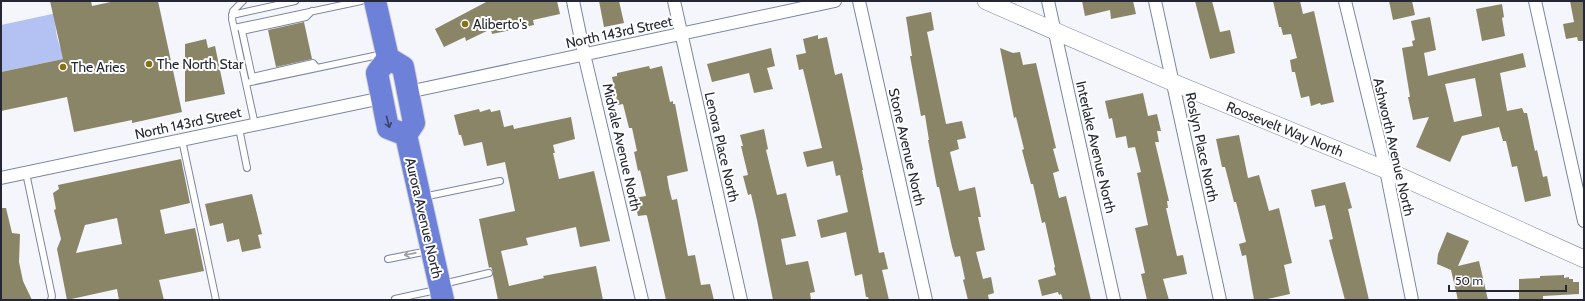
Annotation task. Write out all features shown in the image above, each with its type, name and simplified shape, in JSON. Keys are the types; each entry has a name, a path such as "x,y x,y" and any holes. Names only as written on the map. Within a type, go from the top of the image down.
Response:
{"highway":[{"path":"375,1 388,55 402,67 408,92 414,123 406,135 388,128 377,73 388,55"},
{"name":"Aurora Avenue North","path":"406,135 441,291"}],"street":[{"name":"Midvale Avenue North","path":"573,1 642,300"},
{"name":"Lenora Place North","path":"674,1 741,300"},
{"name":"North 143rd Street","path":"408,92 835,1"},
{"name":"Stone Avenue North","path":"859,1 926,300"},
{"name":"Roosevelt Way North","path":"986,1 1172,82 1386,170 1584,258"},
{"name":"Interlake Avenue North","path":"1048,1 1114,300"},
{"name":"Roslyn Place North","path":"1155,1 1220,300"},
{"name":"Ashworth Avenue North","path":"1345,1 1386,170 1412,300"},
{"path":"1535,1 1584,221"},
{"name":"North 143rd Street","path":"1,178 382,98"}],"lane":[{"path":"242,1 233,11 232,15 255,125"},
{"path":"232,15 295,1"},
{"path":"234,28 361,1"},
{"path":"312,11 306,18 242,31 252,77 313,63 317,68"},
{"path":"246,83 388,55"},
{"path":"239,128 247,168"},
{"path":"182,140 216,300"},
{"path":"26,173 52,300"},
{"path":"420,198 500,181"},
{"path":"388,259 431,250"},
{"path":"395,299 441,291 489,273"}],"shaded area":[{"path":"57,13 57,37 61,49 67,58 1,72 1,25"}],"building":[{"path":"50,1 91,1 92,6 115,1 158,1 182,112 132,123 132,120 74,132 67,97 1,111 1,72 63,59"},
{"path":"488,1 557,1 560,14 533,20 534,25 492,34 491,29 466,41 465,37 444,47 435,29"},
{"path":"599,1 619,1 624,23 604,27"},
{"path":"1082,1 1133,1 1136,14 1111,19 1110,10 1085,16"},
{"path":"1195,1 1212,1 1220,32 1230,30 1235,53 1210,59"},
{"path":"1273,1 1300,1 1303,14 1314,11 1334,102 1321,105 1320,103 1311,106 1309,96 1301,98 1295,72 1292,72 1290,60 1297,58 1291,34 1283,35 1281,27 1279,27"},
{"path":"1389,1 1412,1 1415,15 1393,20"},
{"path":"1570,1 1584,1 1584,41 1578,41 1577,37 1566,39 1563,24 1574,22"},
{"path":"1502,4 1504,17 1502,18 1505,36 1482,41 1476,9"},
{"path":"931,12 934,30 927,32 946,124 962,121 966,138 957,140 959,149 950,152 959,191 975,187 981,217 978,217 985,250 976,252 983,279 991,277 994,293 988,295 989,300 968,300 963,280 965,279 960,256 955,257 939,187 937,187 925,115 921,116 910,56 912,56 906,17"},
{"path":"1430,17 1436,50 1424,53 1428,76 1523,53 1526,67 1500,73 1507,111 1522,108 1524,113 1527,113 1535,151 1537,150 1543,177 1547,176 1551,196 1525,202 1517,166 1512,167 1506,141 1503,141 1499,127 1462,136 1450,162 1416,147 1429,117 1413,120 1408,97 1410,97 1402,48 1413,46 1412,41 1415,40 1411,21","holes":["1475,78 1482,116 1454,122 1445,84"]},
{"path":"304,22 312,59 276,67 268,30"},
{"path":"818,35 818,39 827,37 835,75 842,73 879,253 884,252 888,269 882,270 889,300 869,300 868,297 866,297 862,274 855,276 846,232 821,238 817,220 848,212 840,175 836,176 833,161 807,167 803,152 822,148 803,69 799,70 796,55 806,53 803,39"},
{"path":"206,39 208,48 215,46 225,94 185,102 185,44"},
{"path":"771,48 775,66 767,68 773,89 754,93 749,73 712,82 707,64"},
{"path":"1000,48 1013,53 1020,52 1023,65 1036,63 1056,148 1053,149 1059,171 1053,173 1059,198 1066,196 1091,300 1063,300 1061,294 1059,295 1058,292 1042,296 1038,280 1056,275 1055,267 1045,222 1042,223 1033,184 1031,184 1022,150 1024,149 1016,117 1014,118"},
{"path":"649,66 650,69 662,66 670,102 673,101 673,104 675,104 688,171 667,176 669,188 672,200 677,199 688,256 695,255 701,285 710,284 714,300 666,300 647,216 638,216 634,198 646,196 634,152 637,151 632,128 629,128 623,104 618,105 612,77 617,76 617,73"},
{"path":"1143,93 1148,116 1157,114 1161,131 1157,131 1159,142 1155,142 1169,201 1167,201 1168,208 1166,208 1177,256 1183,255 1187,274 1163,279 1169,300 1147,300 1141,274 1145,273 1135,228 1148,225 1137,173 1141,172 1135,147 1128,148 1126,136 1116,138 1112,118 1109,119 1105,101"},
{"path":"479,109 480,112 490,109 491,112 500,110 504,127 513,125 514,129 571,117 575,139 553,145 555,153 553,153 559,179 594,171 610,241 580,247 576,227 526,238 528,245 501,251 509,286 544,278 543,276 596,266 603,300 498,300 493,272 491,267 489,268 479,219 515,211 505,162 487,166 482,142 464,146 461,135 459,135 454,115"},
{"path":"764,129 768,149 766,150 777,195 786,193 796,236 781,239 786,265 808,261 815,292 810,293 811,300 773,300 751,194 748,195 743,176 748,175 740,135"},
{"path":"1239,135 1248,178 1259,175 1269,211 1279,208 1292,263 1284,265 1290,294 1263,300 1254,300 1246,255 1242,256 1239,244 1246,242 1225,167 1222,167 1216,139"},
{"path":"181,159 190,203 160,210 165,234 195,228 204,271 159,280 164,300 119,300 117,289 67,300 57,249 61,239 54,210 56,209 53,193 59,189 58,185","holes":["117,218 122,244 76,253 85,225"]},
{"path":"1345,182 1352,208 1348,209 1369,300 1345,300 1329,240 1333,239 1325,205 1315,207 1311,190"},
{"path":"252,194 262,234 258,235 261,248 242,252 239,239 227,242 223,223 210,226 205,204"},
{"path":"1,208 6,208 12,233 20,234 19,262 23,281 32,300 1,300"},
{"path":"1447,232 1469,241 1458,266 1479,261 1488,300 1458,300 1451,270 1437,264 1438,254"},
{"path":"1564,275 1564,278 1569,277 1569,279 1573,279 1573,282 1579,282 1579,294 1543,296 1543,300 1519,300 1519,279"}],"place":[{"name":"Aliberto's","path":"465,24"},
{"name":"The North Star","path":"149,64"},
{"name":"The Aries","path":"63,67"}]}
